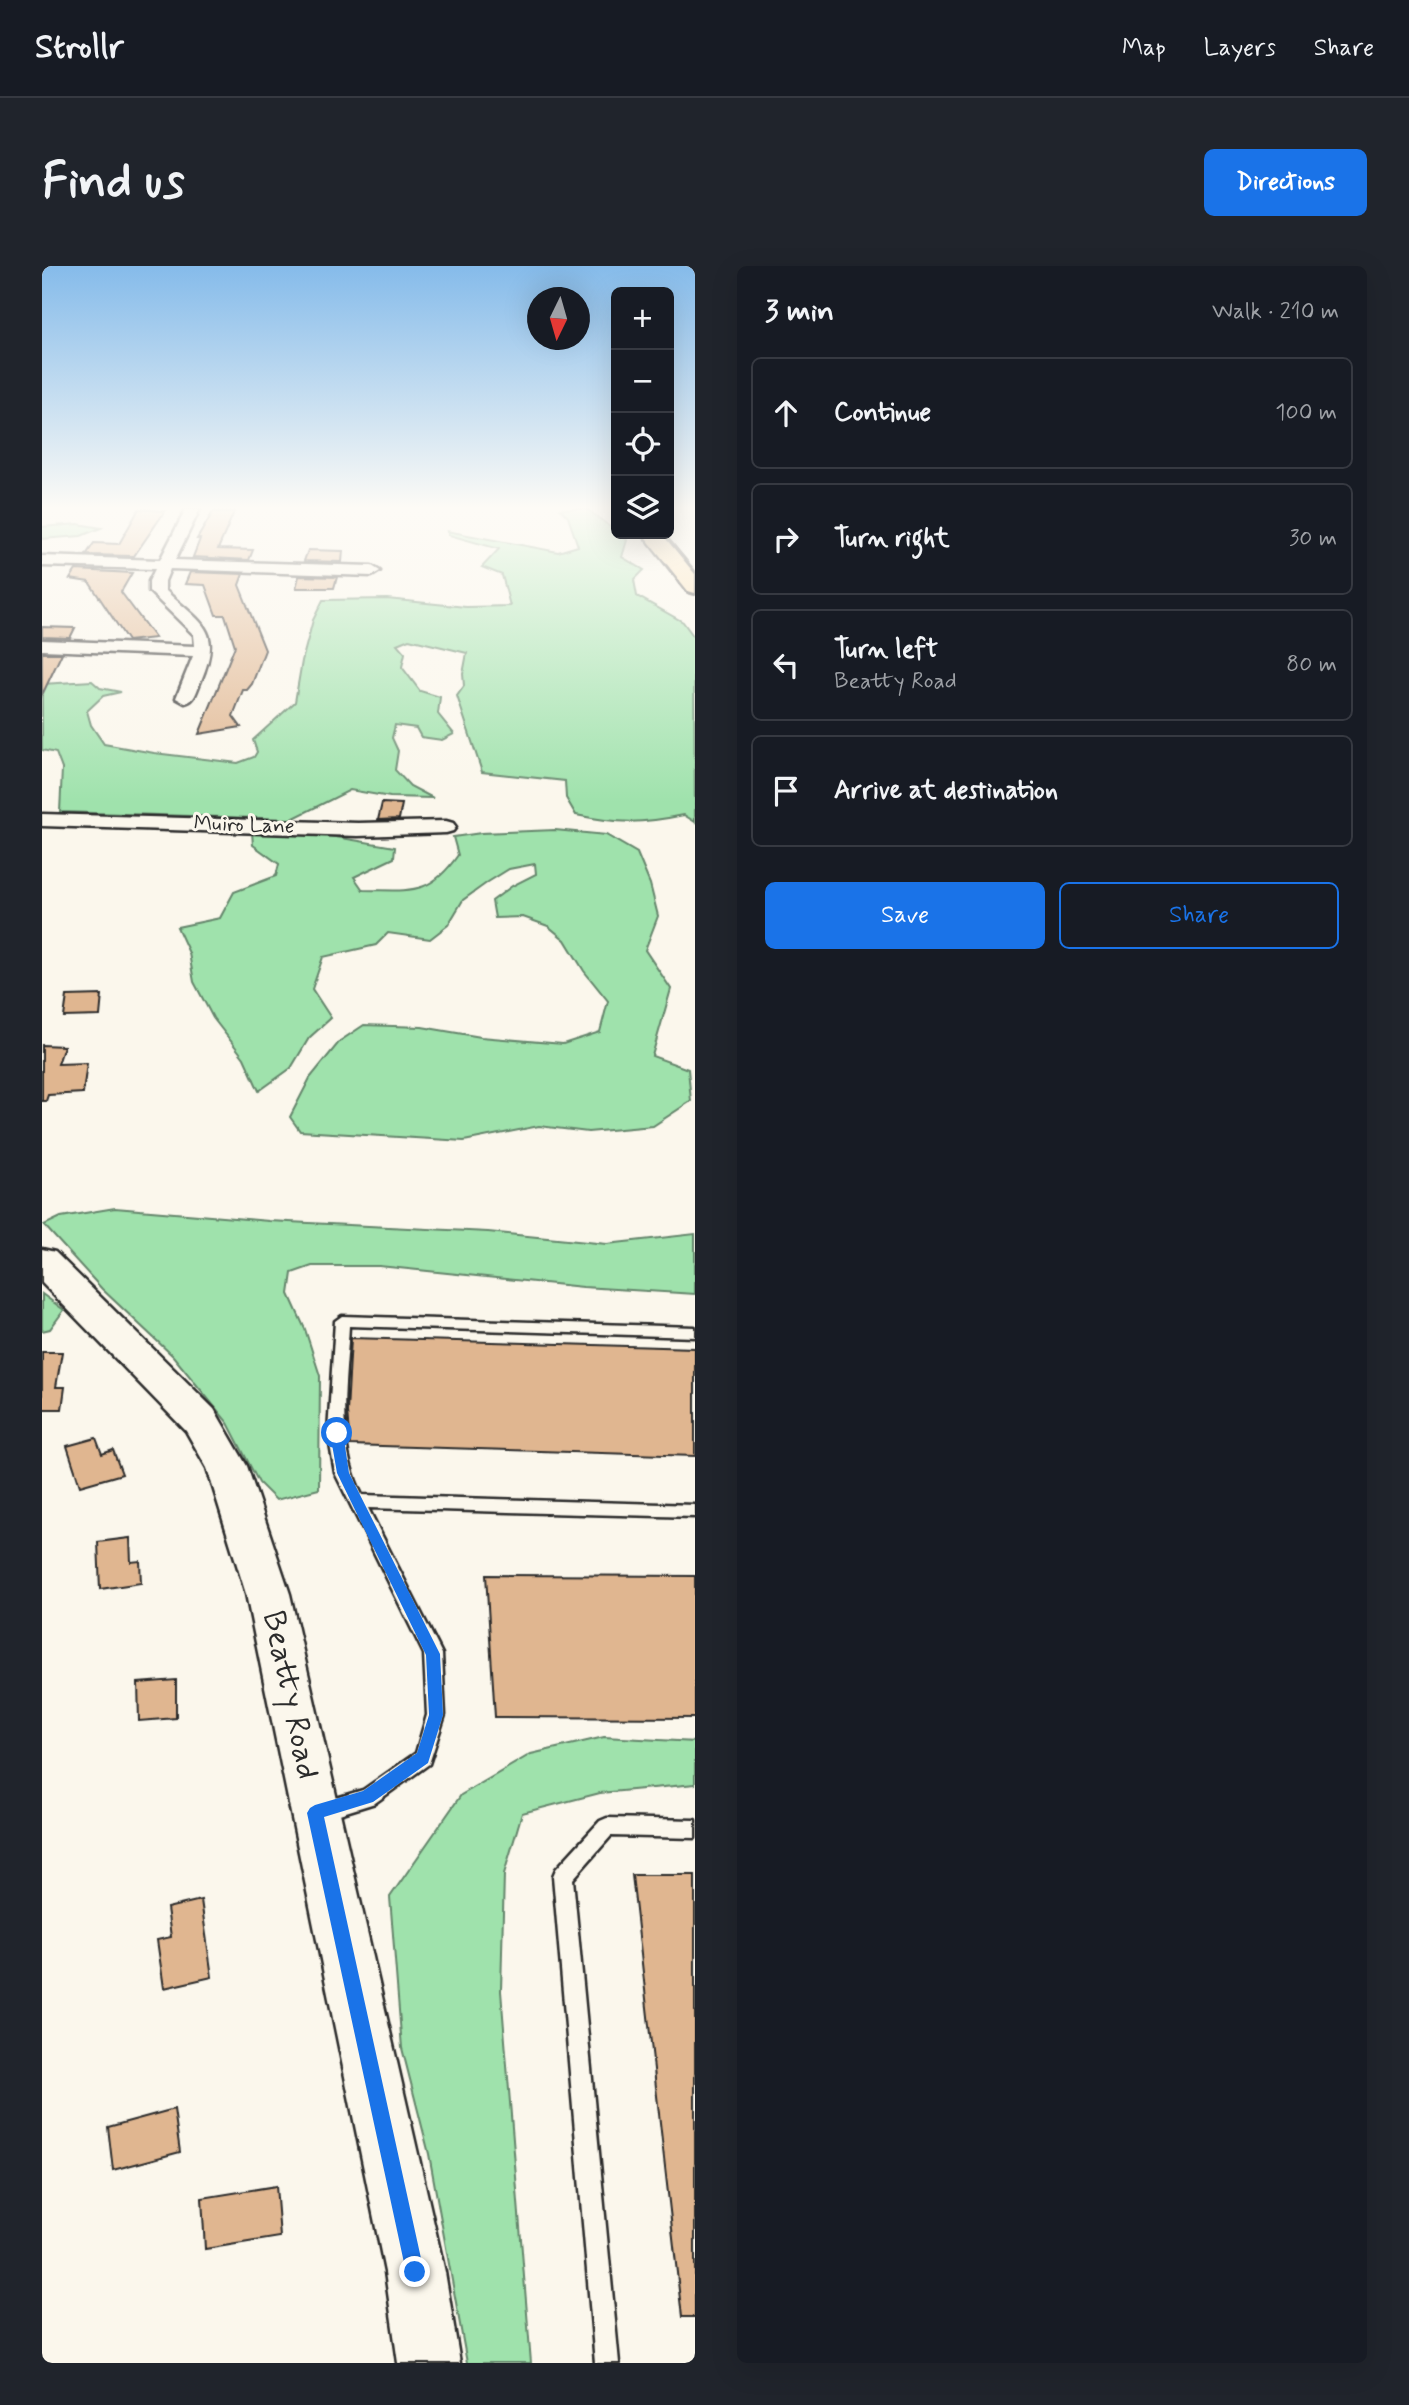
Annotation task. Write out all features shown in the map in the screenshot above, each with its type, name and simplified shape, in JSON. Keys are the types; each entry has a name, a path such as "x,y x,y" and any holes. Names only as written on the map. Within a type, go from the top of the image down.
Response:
{"street":[{"path":"173,607 202,634 202,651 185,698"},
{"path":"42,645 202,651"},
{"name":"Muiro Lane","path":"42,820 272,825 366,831 446,827"},
{"name":"Beatty Road","path":"42,1261 200,1420 227,1466 268,1594 412,2258 429,2363"}],"lane":[{"path":"315,1813 368,1797 423,1758 436,1715 433,1654 343,1473 337,1433 342,1321 695,1332"},
{"path":"357,1501 695,1511"},
{"path":"607,2363 563,1876 607,1827 695,1829"}],"green space":[{"path":"320,607 656,607 683,622 694,637 695,822 684,815 630,822 576,815 566,798 565,781 482,772 457,696 464,686 467,653 409,639 397,644 405,653 402,667 420,691 440,697 438,714 454,734 442,740 421,737 416,728 395,725 392,738 398,751 395,770 410,786 433,798 390,797 350,790 292,819 60,812 62,769 56,753 42,750 42,684 92,681 100,688 121,692 103,696 87,711 91,725 104,744 238,763 254,757 257,752 253,740 295,702 302,661 313,620"},
{"path":"555,830 606,835 637,853 650,884 658,916 645,950 671,989 652,1056 688,1069 691,1101 653,1126 588,1132 539,1126 464,1141 300,1131 290,1117 310,1078 340,1041 364,1025 422,1027 481,1037 563,1044 600,1032 608,1001 584,971 565,940 548,926 523,917 495,918 492,901 512,886 536,874 535,864 509,869 488,882 463,900 448,925 430,939 388,933 376,945 323,957 312,989 331,1018 309,1038 291,1068 259,1091 244,1058 213,1018 194,982 189,953 177,927 220,918 234,892 276,876 279,864 253,845 252,832 312,833 395,847 394,858 354,877 363,890 406,890 428,885 448,869 458,855 453,837"},
{"path":"115,1208 269,1221 488,1232 607,1244 695,1234 695,1294 583,1287 379,1266 312,1266 292,1273 289,1294 305,1329 320,1376 319,1489 276,1500 259,1483 228,1423 173,1356 102,1289 44,1225 61,1217"},
{"path":"42,1294 64,1310 50,1329 42,1331"},
{"path":"604,1737 695,1742 695,1784 600,1793 522,1813 504,1874 501,1991 531,2363 467,2363 429,2154 402,2048 390,1897 461,1795 531,1754"}],"building":[{"path":"105,607 132,607 155,638 128,641"},
{"path":"213,607 248,607 265,650 252,684 247,690 243,690 233,716 241,727 199,734 235,646 225,615 216,615"},
{"path":"42,627 75,628 70,638 42,637"},
{"path":"42,653 62,653 42,695"},
{"path":"382,803 402,804 399,819 378,820"},
{"path":"102,995 100,1016 64,1017 67,996"},
{"path":"42,1045 64,1046 58,1064 87,1063 83,1093 48,1095 46,1101 42,1101"},
{"path":"351,1338 695,1348 695,1456 350,1445 347,1412"},
{"path":"42,1352 62,1352 56,1387 65,1387 62,1409 42,1409"},
{"path":"96,1438 102,1454 113,1450 122,1474 80,1486 67,1446"},
{"path":"130,1538 131,1562 140,1561 141,1583 100,1589 98,1542"},
{"path":"486,1575 695,1576 695,1718 495,1717"},
{"path":"176,1680 176,1718 139,1721 138,1683"},
{"path":"632,1875 695,1875 695,2317 682,2317"},
{"path":"201,1900 212,1977 164,1988 157,1940 171,1937 167,1908"},
{"path":"174,2109 180,2152 113,2170 108,2127"},
{"path":"276,2186 280,2237 205,2249 202,2198"}],"route":[{"path":"337,1433 343,1473 433,1654 436,1715 423,1758 368,1797 315,1813 415,2272"}]}
